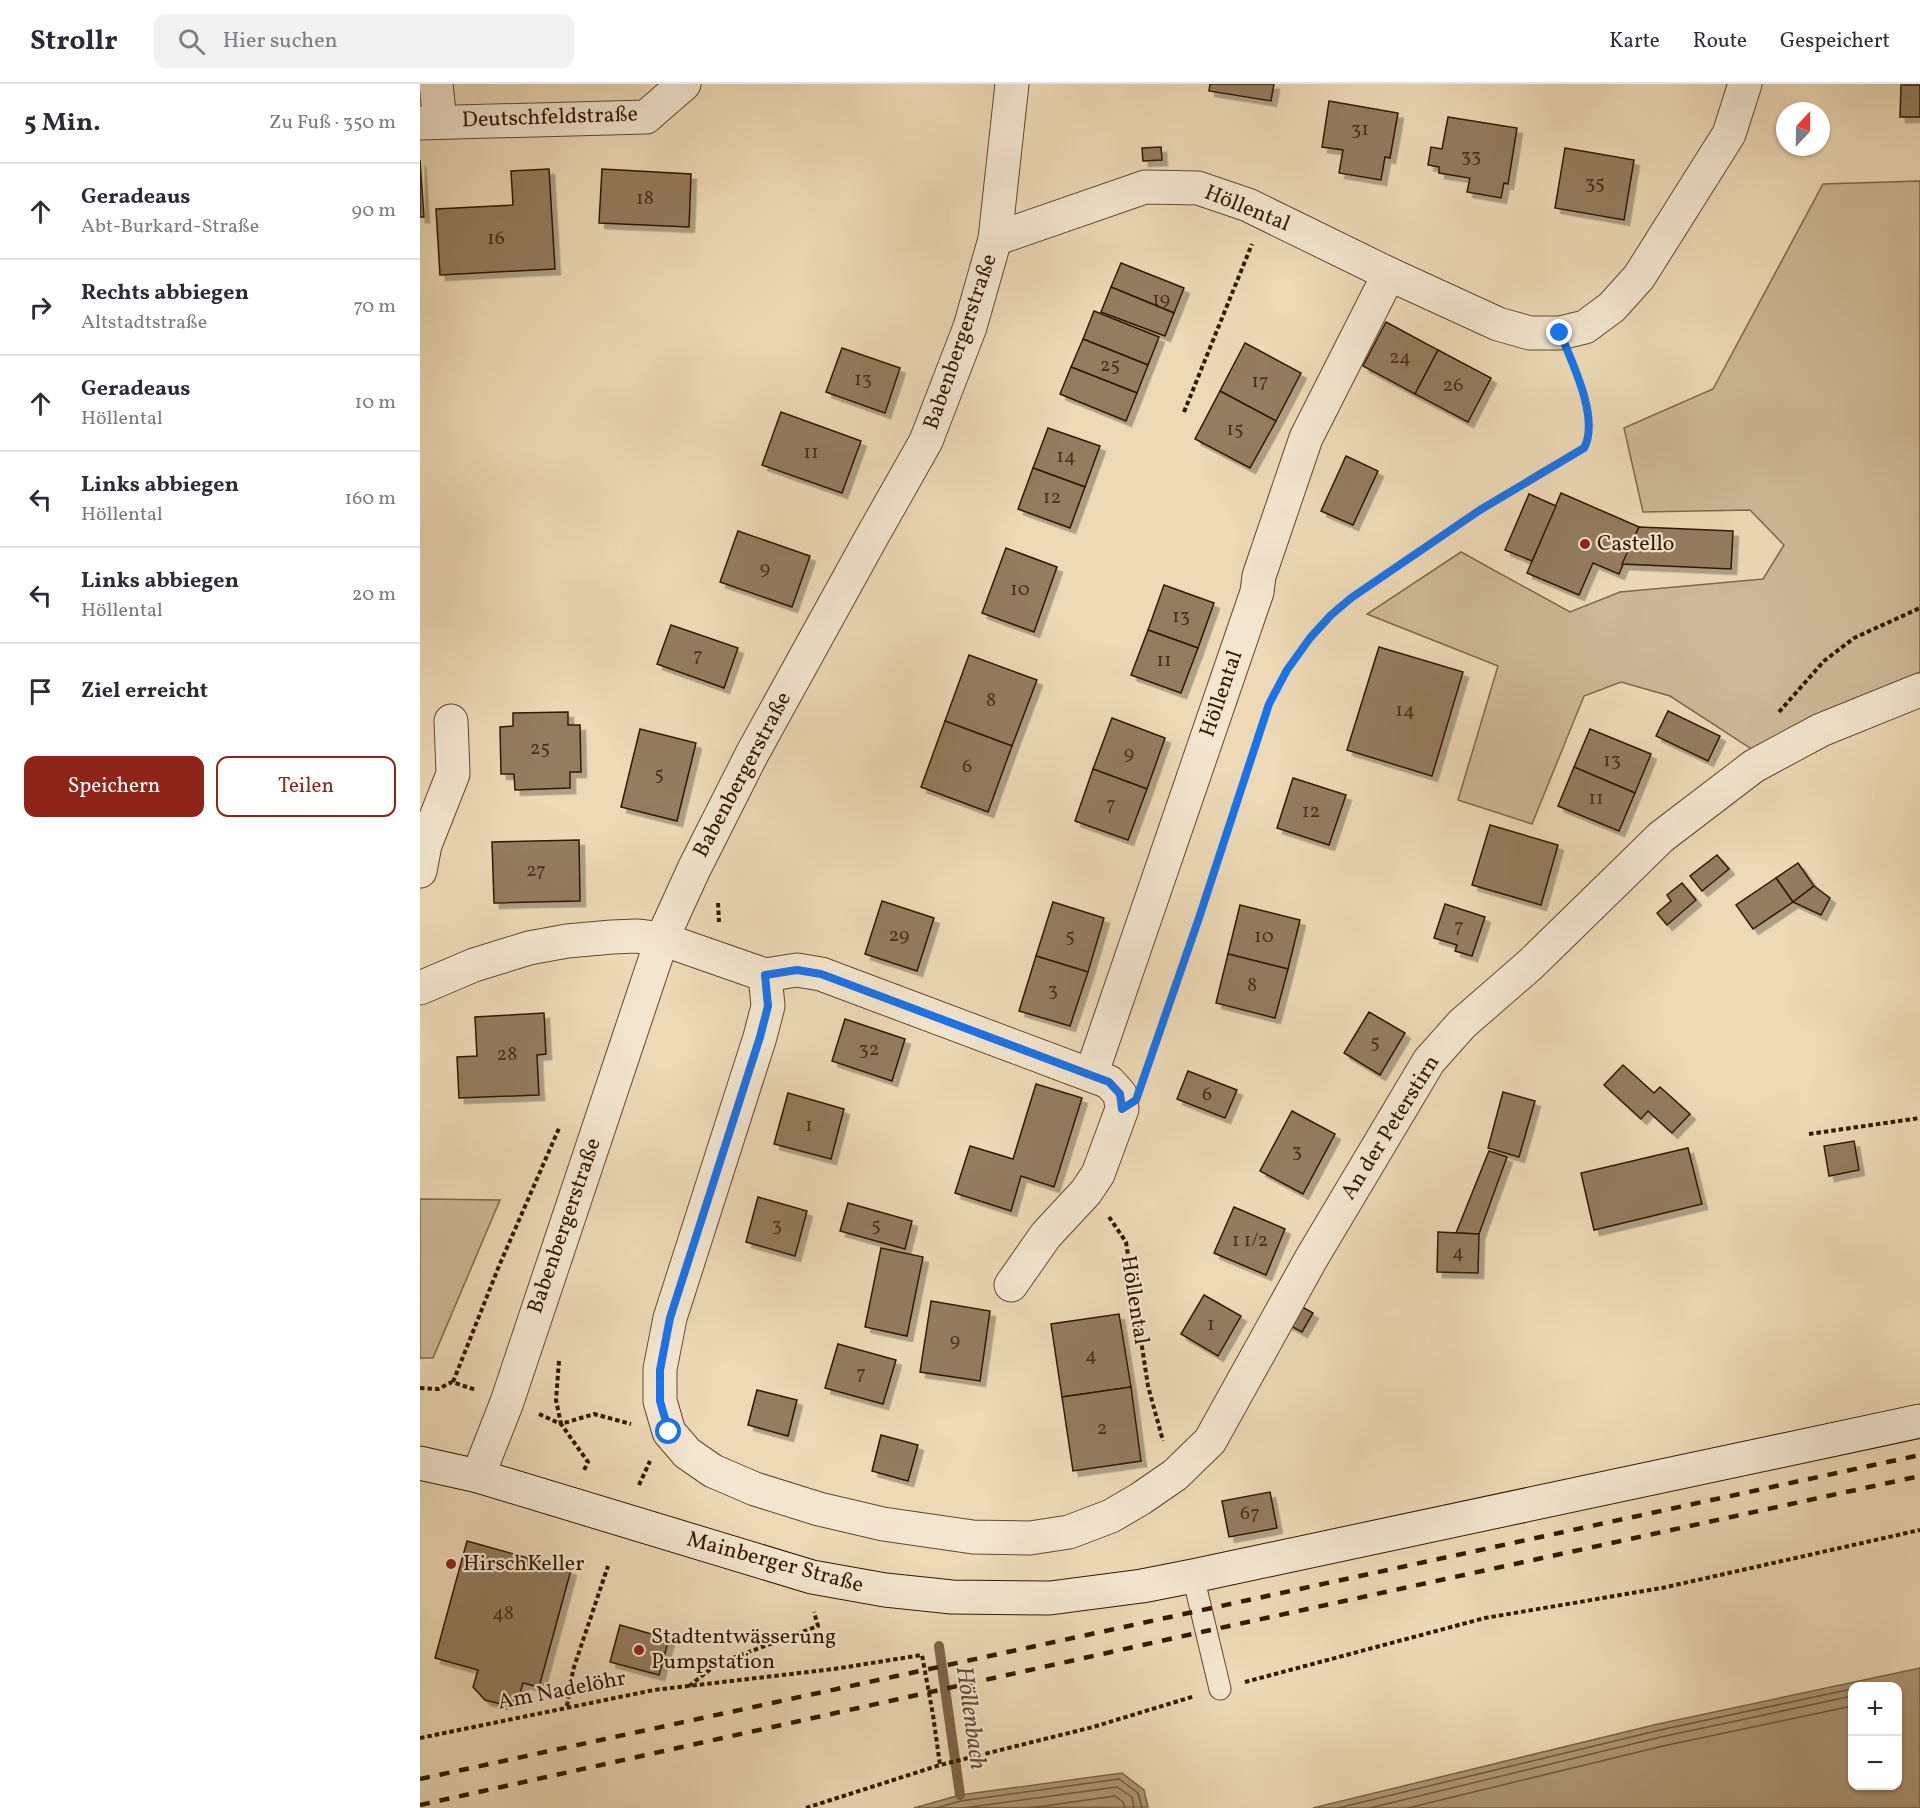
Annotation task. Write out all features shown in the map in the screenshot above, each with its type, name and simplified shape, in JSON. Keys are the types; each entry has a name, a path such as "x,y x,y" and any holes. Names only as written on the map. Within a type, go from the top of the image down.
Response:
{"street":[{"name":"Deutschfeldstraße","path":"436,84 430,122 646,117 684,84"},
{"name":"Babenbergerstraße","path":"478,1476 507,1402 662,939 694,869 752,754 926,441 970,327 995,240 1012,84"},
{"name":"Höllental","path":"995,240 1145,187 1198,188 1248,205 1498,324 1530,333 1560,333 1585,327 1612,307 1639,277 1728,134 1745,84"},
{"name":"Höllental","path":"1091,1075 1257,592 1259,576 1306,438 1389,274"},
{"name":"An der Peterstirn","path":"765,975 768,1006 760,1037 670,1318 660,1370 660,1401 669,1432 687,1453 713,1471 755,1490 819,1509 883,1524 973,1537 1030,1538 1069,1532 1111,1516 1140,1499 1175,1475 1210,1441 1311,1259 1429,1061 1462,1024 1531,964 1661,837 1754,766 1821,730 1920,690"},
{"path":"420,871 425,845 453,774 451,722"},
{"path":"420,983 420,988 474,965 529,948 567,941 637,936 662,939 765,975 797,970 821,974 1109,1082 1120,1094 1122,1109 1098,1174 1086,1192 1046,1235 1011,1286"},
{"name":"Mainberger Straße","path":"420,1463 478,1476 801,1574 885,1590 952,1597 1050,1598 1142,1586 1193,1576 1920,1421"}],"lane":[{"path":"1193,1576 1220,1689"}],"path":[{"path":"1184,412 1265,213"},
{"path":"1122,1109 1136,1100 1269,704 1287,670 1324,622 1351,598 1480,510 1584,448 1590,438 1584,388 1560,333"},
{"path":"1773,719 1824,661 1839,649 1854,638 1920,608"},
{"path":"1809,1134 1920,1118"},
{"path":"452,1382 499,1266 561,1124"},
{"name":"Höllental","path":"1086,1192 1106,1212 1125,1242 1148,1386 1166,1450"},
{"path":"561,1424 594,1414 636,1426"},
{"path":"806,1808 940,1765 1093,1727 1220,1689 1485,1618 1662,1588 1920,1530"},
{"path":"567,1706 573,1670 608,1566"},
{"path":"689,1686 717,1664 818,1626 813,1609"},
{"name":"Am Nadelöhr","path":"420,1738 567,1706 654,1690 834,1669 922,1655 940,1765"}],"shaded area":[{"path":"1920,181 1920,672 1756,752 1670,696 1621,682 1584,696 1532,824 1458,800 1498,666 1367,614 1461,552 1570,612 1620,592 1763,579 1784,545 1750,510 1643,512 1624,428 1713,389 1823,184"},
{"path":"420,1199 500,1200 433,1358 420,1358"}],"water":[{"path":"1920,1668 1920,1808 1313,1808 1658,1724 1848,1683 1848,1790 1902,1790 1902,1682 1854,1682"},
{"path":"1122,1773 1144,1790 1148,1807 914,1808 960,1795"}],"building":[{"path":"1210,84 1274,84 1271,101 1209,91"},
{"path":"1901,85 1920,85 1920,117 1900,117"},
{"path":"1329,101 1398,113 1390,158 1385,157 1381,180 1339,173 1343,150 1322,147"},
{"path":"1448,117 1517,128 1508,184 1504,183 1501,198 1467,192 1470,178 1439,173 1439,167 1428,165 1431,147 1442,149"},
{"path":"1161,147 1162,160 1143,161 1142,148"},
{"path":"1565,148 1634,160 1624,220 1555,208"},
{"path":"420,160 424,217 420,217"},
{"path":"549,169 555,269 440,275 436,209 513,205 511,171"},
{"path":"602,169 691,174 689,227 599,223"},
{"path":"1121,263 1184,288 1174,313 1111,287"},
{"path":"1111,287 1174,313 1165,336 1101,312"},
{"path":"1094,311 1159,337 1148,365 1083,339"},
{"path":"1386,322 1438,350 1415,394 1363,366"},
{"path":"1083,339 1148,365 1137,393 1071,367"},
{"path":"1245,343 1301,373 1276,421 1220,391"},
{"path":"842,348 900,368 885,413 826,392"},
{"path":"1438,350 1491,378 1468,422 1415,394"},
{"path":"1071,367 1137,393 1126,421 1060,394"},
{"path":"1220,391 1276,421 1250,468 1195,439"},
{"path":"781,412 861,441 842,493 762,465"},
{"path":"1048,428 1100,446 1085,487 1033,468"},
{"path":"1346,456 1378,471 1353,525 1321,511"},
{"path":"1033,468 1085,487 1070,528 1018,509"},
{"name":"Castello","path":"1561,493 1639,527 1619,574 1593,563 1579,595 1527,573"},
{"path":"1529,494 1556,506 1532,561 1505,550"},
{"path":"1639,527 1733,531 1731,569 1622,564"},
{"path":"738,531 810,556 792,607 720,582"},
{"path":"1006,548 1057,567 1034,632 982,613"},
{"path":"1164,585 1214,603 1198,648 1148,630"},
{"path":"671,625 738,648 724,688 657,664"},
{"path":"1148,630 1198,648 1181,693 1131,675"},
{"path":"1379,647 1463,672 1432,776 1347,750"},
{"path":"969,655 1037,680 1012,746 945,721"},
{"path":"1668,711 1720,736 1708,761 1656,736"},
{"path":"568,712 568,725 580,725 581,772 570,772 570,788 515,790 514,774 501,774 500,727 513,726 513,713"},
{"path":"1112,718 1165,738 1147,789 1093,769"},
{"path":"945,721 1012,746 988,812 921,787"},
{"path":"640,729 696,743 677,821 621,807"},
{"path":"1590,729 1651,754 1635,793 1574,767"},
{"path":"1574,767 1635,793 1619,831 1558,806"},
{"path":"1093,769 1147,789 1128,840 1075,821"},
{"path":"1293,778 1346,795 1329,845 1277,828"},
{"path":"1490,825 1558,845 1541,905 1472,885"},
{"path":"579,840 580,901 494,903 492,842"},
{"path":"1717,855 1729,869 1702,891 1690,876"},
{"path":"1798,863 1814,886 1793,902 1776,878"},
{"path":"1776,878 1793,902 1753,929 1736,905"},
{"path":"1682,883 1696,900 1667,925 1657,913 1671,901 1667,895"},
{"path":"1814,886 1830,898 1821,915 1793,902"},
{"path":"882,901 934,918 917,971 865,954"},
{"path":"1053,902 1104,918 1088,972 1036,956"},
{"path":"1445,904 1485,917 1472,956 1455,951 1457,945 1434,938"},
{"path":"1240,905 1300,920 1288,969 1228,954"},
{"path":"1228,954 1288,969 1275,1018 1216,1003"},
{"path":"1036,956 1088,972 1070,1026 1019,1011"},
{"path":"1369,1012 1405,1033 1380,1075 1344,1053"},
{"path":"544,1013 546,1054 537,1055 539,1095 459,1098 457,1057 477,1056 475,1017"},
{"path":"845,1019 905,1039 892,1081 832,1061"},
{"path":"1623,1065 1654,1093 1660,1087 1690,1114 1672,1133 1648,1111 1641,1119 1604,1085"},
{"path":"1188,1071 1237,1090 1225,1118 1177,1099"},
{"path":"1036,1084 1082,1098 1054,1187 1021,1176 1011,1211 955,1193 970,1146 1013,1159"},
{"path":"1503,1092 1535,1101 1519,1157 1488,1148"},
{"path":"788,1093 844,1109 831,1159 774,1144"},
{"path":"1292,1111 1335,1134 1303,1194 1260,1171"},
{"path":"1854,1141 1859,1170 1829,1176 1824,1146"},
{"path":"1688,1148 1702,1204 1594,1230 1581,1173"},
{"path":"1489,1151 1507,1157 1479,1234 1456,1233"},
{"path":"758,1197 807,1211 795,1256 746,1242"},
{"path":"848,1203 912,1221 905,1249 840,1231"},
{"path":"1234,1207 1285,1229 1266,1275 1214,1253"},
{"path":"1438,1232 1479,1234 1478,1273 1437,1272"},
{"path":"881,1248 923,1257 907,1336 865,1327"},
{"path":"1204,1295 1241,1316 1218,1356 1181,1334"},
{"path":"931,1301 990,1311 980,1381 920,1372"},
{"path":"1295,1303 1313,1313 1302,1332 1285,1323"},
{"path":"1119,1314 1131,1387 1062,1397 1051,1324"},
{"path":"838,1344 896,1360 883,1404 825,1388"},
{"path":"1131,1387 1141,1461 1073,1471 1062,1397"},
{"path":"757,1390 797,1400 788,1436 748,1425"},
{"path":"881,1435 918,1445 908,1481 872,1471"},
{"path":"1270,1492 1277,1528 1229,1537 1222,1501"},
{"path":"467,1541 571,1570 539,1687 523,1683 518,1700 501,1704 485,1700 473,1687 478,1670 435,1658"},
{"name":"Stadtentwässerung Pumpstation","path":"620,1625 669,1639 659,1675 610,1662"}],"waterway":[{"name":"Höllenbach","path":"939,1646 960,1795"}],"railway":[{"path":"420,1779 1920,1455"},
{"path":"420,1805 1920,1476"}],"place":[{"name":"Castello","path":"1585,544"},
{"name":"HirschKeller","path":"451,1564"},
{"name":"Stadtentwässerung Pumpstation","path":"639,1650"}],"route":[{"path":"669,1432 660,1401 660,1370 670,1318 760,1037 768,1006 765,975 797,970 821,974 1109,1082 1120,1094 1122,1109 1136,1100 1269,704 1287,670 1310,638 1351,598 1480,510 1584,448 1590,438 1584,388 1560,333"}]}
